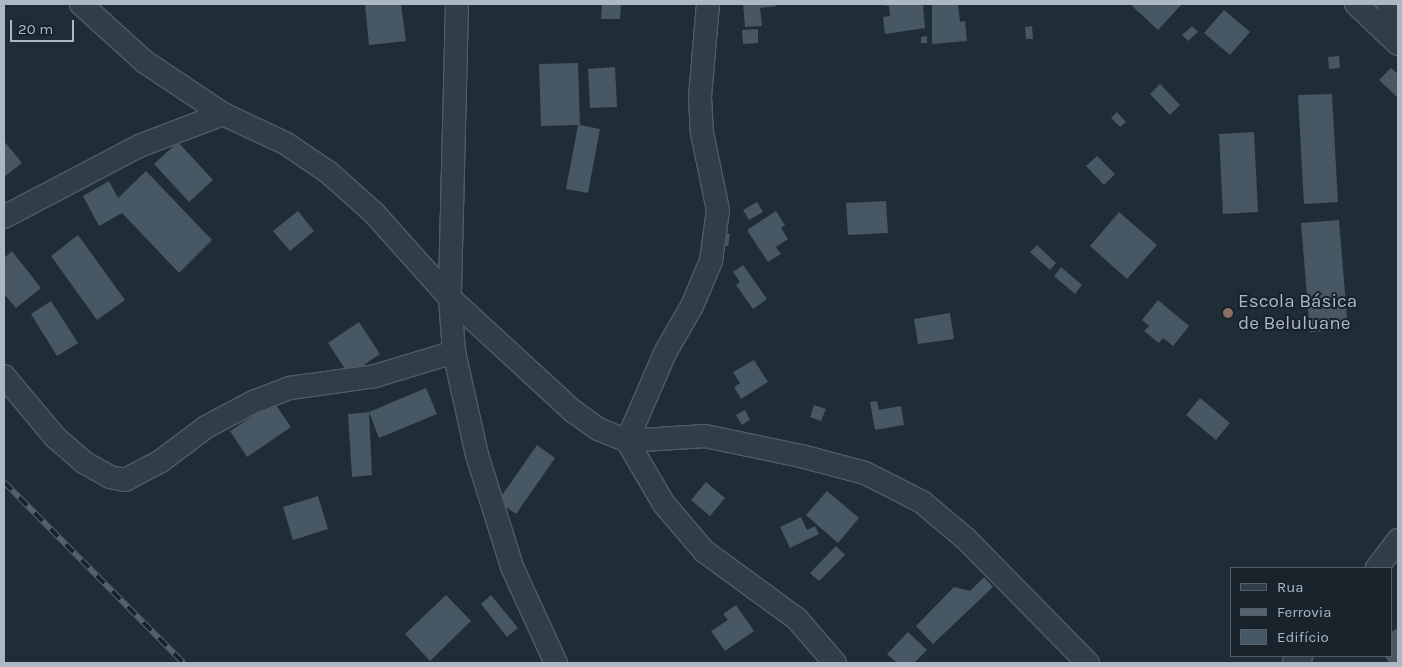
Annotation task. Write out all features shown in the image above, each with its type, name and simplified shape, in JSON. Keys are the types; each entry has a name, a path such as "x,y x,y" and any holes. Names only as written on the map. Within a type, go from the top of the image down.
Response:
{"street":[{"path":"81,4 145,62 223,114 286,143 328,172 374,213 450,298 573,411 598,429 627,441 705,436 801,456 865,473 922,502 951,527 1088,663"},
{"path":"457,4 450,298 454,352 477,456 512,567 556,663"},
{"path":"627,441 665,353 692,306 711,261 718,210 702,133 700,97 708,4"},
{"path":"1356,4 1396,42"},
{"path":"1389,4 1396,42"},
{"path":"4,217 139,146 223,114"},
{"path":"4,376 55,437 85,463 110,477 125,480 161,461 206,427 283,391 375,376 454,352"},
{"path":"627,441 664,504 704,551 797,619 835,663"},
{"path":"1378,567 1398,540"}],"building":[{"path":"365,4 401,4 406,41 369,45"},
{"path":"602,4 621,4 620,19 601,19"},
{"path":"743,4 776,4 776,6 760,8 762,26 745,27"},
{"path":"880,4 923,4 925,28 885,34 883,17 890,16 889,6"},
{"path":"932,4 958,4 960,22 965,21 967,41 932,44"},
{"path":"1134,4 1182,4 1158,30 1132,6"},
{"path":"1224,10 1250,32 1230,55 1204,33"},
{"path":"1032,26 1033,39 1026,39 1025,27"},
{"path":"1192,26 1198,32 1188,41 1182,35"},
{"path":"758,29 758,43 743,44 742,30"},
{"path":"927,36 927,43 921,43 921,37"},
{"path":"1339,56 1340,68 1329,69 1328,57"},
{"path":"578,63 580,125 600,129 588,193 566,189 578,125 541,126 539,64"},
{"path":"615,67 617,107 590,108 588,69"},
{"path":"1391,68 1398,74 1398,98 1379,80"},
{"path":"1160,84 1180,105 1170,115 1150,94"},
{"path":"1332,94 1338,202 1304,204 1298,95"},
{"path":"1117,112 1126,122 1120,127 1111,118"},
{"path":"1254,132 1258,212 1223,214 1219,134"},
{"path":"4,141 22,163 4,177"},
{"path":"178,142 213,180 189,202 154,164"},
{"path":"1097,156 1115,174 1104,185 1086,166"},
{"path":"146,171 212,240 179,273 122,213 99,226 83,196 109,181 118,198"},
{"path":"886,201 888,233 848,235 846,203"},
{"path":"757,202 763,212 749,220 743,210"},
{"path":"298,211 314,231 290,251 273,231"},
{"path":"776,211 785,225 781,228 788,239 776,247 781,254 768,262 747,230"},
{"path":"1119,212 1157,245 1127,279 1090,246"},
{"path":"1339,220 1348,329 1310,332 1301,223"},
{"path":"719,232 730,234 728,246 717,245"},
{"path":"78,235 125,300 97,320 51,256"},
{"path":"1037,245 1056,263 1050,270 1030,252"},
{"path":"12,251 41,288 16,308 4,294 4,258"},
{"path":"743,265 767,299 753,309 736,285 740,282 733,272"},
{"path":"1061,267 1082,285 1075,294 1054,276"},
{"path":"1158,300 1189,326 1173,346 1163,338 1159,343 1144,331 1149,326 1142,320"},
{"path":"51,301 78,343 57,356 31,314"},
{"path":"950,313 954,339 918,344 914,319"},
{"path":"359,322 380,354 349,375 328,343"},
{"path":"754,360 768,382 741,399 734,387 740,383 733,372"},
{"path":"426,388 437,414 379,438 369,412"},
{"path":"1200,398 1230,423 1216,440 1186,415"},
{"path":"877,401 879,410 901,406 904,425 875,430 870,402"},
{"path":"274,402 291,427 247,457 230,431"},
{"path":"814,405 826,409 821,421 810,417"},
{"path":"745,410 750,420 742,425 736,415"},
{"path":"369,412 372,475 352,477 348,414"},
{"path":"537,445 555,458 516,514 498,501"},
{"path":"706,482 725,498 710,516 691,500"},
{"path":"827,491 859,518 838,543 806,515"},
{"path":"318,496 328,529 293,540 283,507"},
{"path":"801,517 807,530 815,526 819,534 790,548 780,527"},
{"path":"836,546 845,555 819,581 810,573"},
{"path":"984,577 993,587 933,644 916,626 954,587 970,591"},
{"path":"446,595 471,621 430,661 405,634"},
{"path":"491,595 518,628 507,637 481,604"},
{"path":"736,605 754,631 725,651 711,631 728,620 723,614"},
{"path":"1398,628 1398,663 1389,663 1386,657 1392,657 1392,631"},
{"path":"908,632 927,650 914,663 897,663 887,654"}],"railway":[{"path":"4,482 184,663"}],"place":[{"name":"Escola Básica de Beluluane","path":"1228,313"}]}
